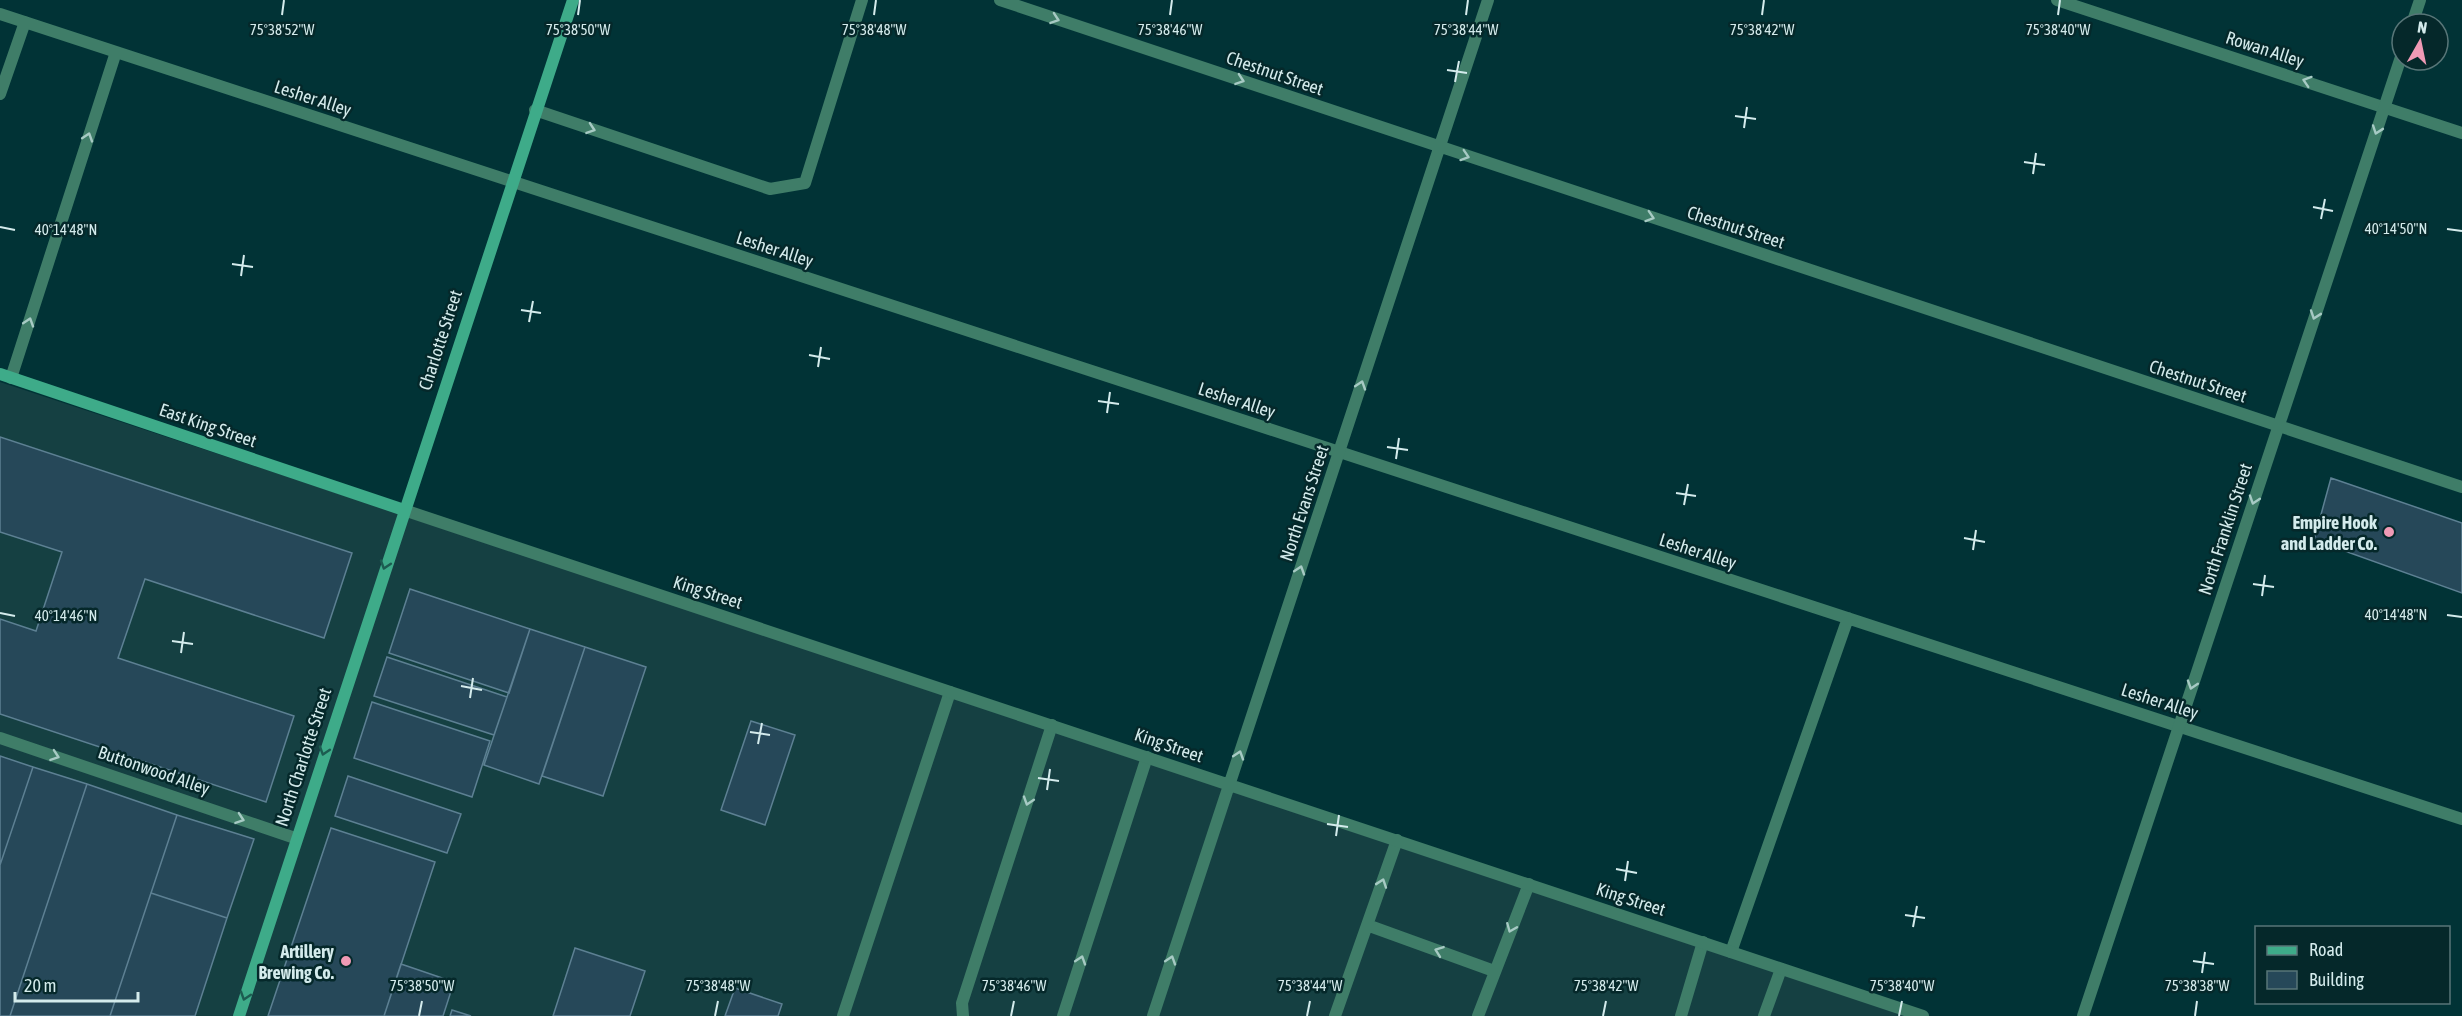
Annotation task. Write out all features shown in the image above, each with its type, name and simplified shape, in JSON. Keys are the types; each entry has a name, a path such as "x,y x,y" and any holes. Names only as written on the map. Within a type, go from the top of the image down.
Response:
{"main road":[{"path":"511,181 573,0"},
{"name":"Charlotte Street","path":"404,510 511,181"},
{"name":"East King Street","path":"5,376 404,510"},
{"name":"North Charlotte Street","path":"238,1016 404,510"}],"street":[{"path":"535,110 770,189 805,183 862,0"},
{"name":"Chestnut Street","path":"1000,0 2462,487"},
{"name":"North Evans Street","path":"1153,1016 1488,0"},
{"name":"Rowan Alley","path":"2057,0 2462,132"},
{"name":"Lesher Alley","path":"0,14 2462,819"},
{"path":"0,94 25,22"},
{"path":"5,376 116,52"},
{"name":"North Franklin Street","path":"2083,1016 2396,72"},
{"name":"King Street","path":"404,510 1923,1016"},
{"path":"1731,952 1848,618"},
{"path":"843,1016 950,692"},
{"path":"963,1016 962,1003 1052,725"},
{"name":"Buttonwood Alley","path":"0,738 296,838"},
{"path":"1063,1016 1147,757"},
{"path":"1335,1016 1397,840"},
{"path":"1478,1016 1529,884"},
{"path":"1367,925 1494,971"},
{"path":"1681,1016 1703,942"},
{"path":"1764,1016 1781,969"}],"shaded area":[{"path":"0,382 1922,1016 0,1016"}],"building":[{"path":"0,437 352,553 324,638 145,579 118,658 294,716 266,802 0,714 0,619 36,631 62,552 0,532"},
{"name":"Empire Hook and Ladder Co.","path":"2331,478 2462,523 2462,593 2314,540"},
{"path":"410,589 530,629 509,693 389,653"},
{"path":"530,629 585,647 539,784 484,765"},
{"path":"585,647 646,667 603,796 542,776"},
{"path":"387,657 507,697 494,735 374,696"},
{"path":"372,702 490,741 472,797 354,758"},
{"path":"751,721 795,735 765,825 721,810"},
{"path":"0,756 33,767 0,865"},
{"path":"33,767 87,784 10,1016 0,1016 0,865"},
{"path":"348,776 461,814 447,853 335,816"},
{"path":"87,784 177,815 110,1016 10,1016"},
{"path":"177,815 254,839 227,918 151,893"},
{"path":"331,828 435,862 384,1016 268,1016"},
{"path":"151,893 227,918 195,1016 110,1016"},
{"path":"575,948 645,971 630,1016 553,1016"},
{"path":"401,964 454,982 443,1016 384,1016"},
{"path":"735,988 782,1004 778,1016 725,1016"},
{"path":"452,1010 471,1016 450,1016"}],"place":[{"name":"Empire Hook and Ladder Co.","path":"2389,532"},
{"name":"Artillery Brewing Co.","path":"346,961"}]}
